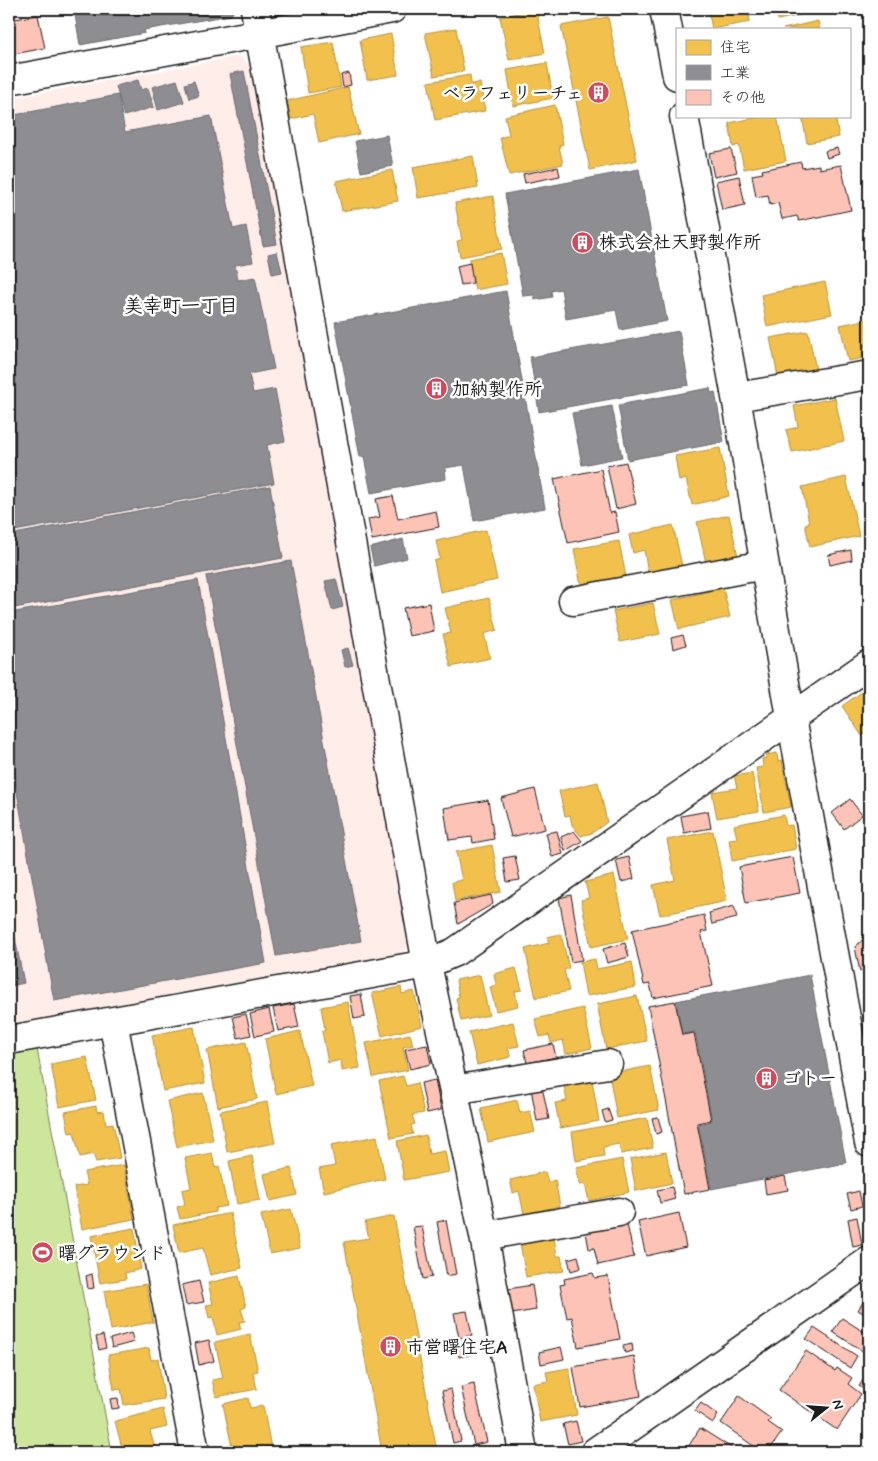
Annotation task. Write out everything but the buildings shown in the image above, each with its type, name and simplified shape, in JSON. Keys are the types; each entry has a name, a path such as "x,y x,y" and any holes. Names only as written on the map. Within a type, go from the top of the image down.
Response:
{"street":[{"path":"9,80 257,21 392,9"},
{"path":"664,9 676,71"},
{"path":"257,21 427,964 484,1236 523,1452"},
{"path":"684,118 869,1143"},
{"path":"736,397 869,375"},
{"path":"573,601 764,565"},
{"path":"9,1040 427,964 455,952 869,664"},
{"path":"113,1021 196,1452"},
{"path":"454,1090 608,1064"},
{"path":"484,1236 619,1212"},
{"path":"595,1452 869,1260"}],"shaded area":[{"path":"239,56 251,66 411,943 400,955 9,1028 9,99"}],"green space":[{"name":"曙グラウンド","path":"37,1049 112,1452 9,1452 9,1054"}],"place":[{"name":"ベラフェリーチェ","path":"599,93"},
{"name":"株式会社天野製作所","path":"583,242"},
{"name":"加納製作所","path":"436,389"},
{"name":"ゴトー","path":"767,1078"},
{"name":"曙グラウンド","path":"42,1253"},
{"name":"市営曙住宅A","path":"390,1347"}],"district":[{"name":"美幸町一丁目","path":"181,305"}]}
